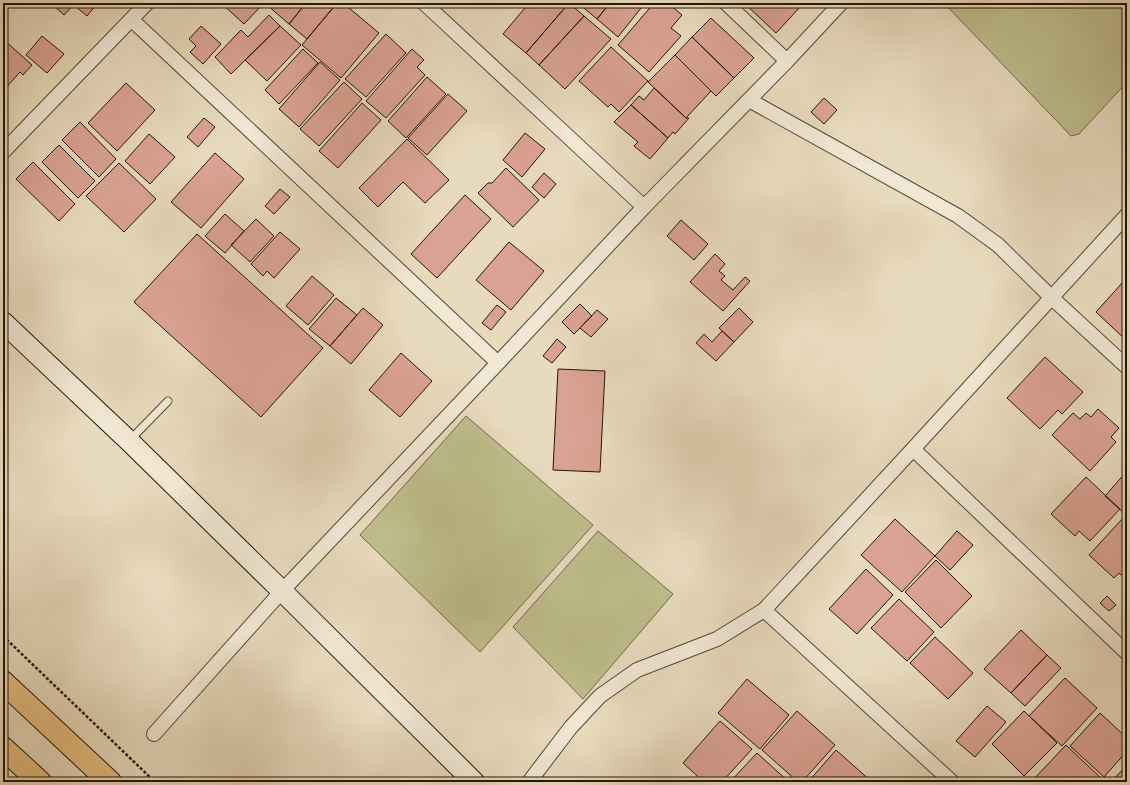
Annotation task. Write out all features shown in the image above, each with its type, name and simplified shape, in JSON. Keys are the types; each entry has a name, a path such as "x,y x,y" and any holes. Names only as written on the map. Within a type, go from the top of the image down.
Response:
{"main road":[{"path":"3,682 110,782"},
{"path":"3,748 40,782"}],"street":[{"path":"3,152 147,3"},
{"path":"424,3 644,207"},
{"path":"726,3 787,61"},
{"path":"154,734 282,591 644,207 787,61 841,3"},
{"path":"132,20 498,363"},
{"path":"749,100 958,216 998,245 1051,298 1127,367"},
{"path":"529,782 571,727 600,696 637,670 717,639 764,610 1127,215"},
{"path":"3,322 129,441 474,782"},
{"path":"913,449 1127,653"},
{"path":"764,610 952,782"}],"lane":[{"path":"129,441 168,401"}],"path":[{"path":"3,636 155,782"}],"shaded area":[{"path":"944,3 1127,3 1127,82 1079,134 1071,136"},
{"path":"466,416 593,525 480,652 360,535"},
{"path":"598,531 673,594 583,699 513,627"}],"building":[{"path":"51,3 75,3 64,15"},
{"path":"77,3 93,3 96,5 87,16 75,6"},
{"path":"221,3 261,3 263,4 244,24"},
{"path":"269,3 306,3 289,24 267,5"},
{"path":"306,3 337,3 307,39 289,24"},
{"path":"337,3 343,3 379,33 341,78 302,45"},
{"path":"529,3 569,3 526,53 503,34"},
{"path":"569,3 584,16 539,65 526,53"},
{"path":"578,3 610,3 597,19"},
{"path":"610,3 645,3 618,37 597,19"},
{"path":"654,3 668,3 682,15 671,28 681,36 649,72 618,45"},
{"path":"744,3 798,3 801,6 776,33"},
{"path":"269,15 280,26 231,74 215,57 241,30 248,37"},
{"path":"584,16 611,39 565,89 539,65"},
{"path":"711,18 754,58 734,78 692,37"},
{"path":"201,26 221,44 203,64 190,52 196,46 189,39"},
{"path":"280,26 301,45 267,81 245,60"},
{"path":"386,34 406,53 366,97 345,79"},
{"path":"42,36 64,54 47,73 26,55"},
{"path":"692,37 734,78 716,96 675,55"},
{"path":"3,39 32,65 23,75 20,72 4,90 7,93 3,98"},
{"path":"611,47 648,81 619,112 611,104 608,107 579,81"},
{"path":"303,49 318,63 279,104 265,90"},
{"path":"412,49 424,60 417,67 425,75 386,118 366,101"},
{"path":"675,55 711,91 686,118 648,82"},
{"path":"320,62 340,80 299,127 279,109"},
{"path":"427,77 446,94 406,138 388,121"},
{"path":"344,82 362,99 319,146 300,129"},
{"path":"126,83 155,110 117,151 88,123"},
{"path":"654,88 686,118 689,118 675,134 673,132 668,138 631,105 639,96 644,100"},
{"path":"448,94 467,111 427,155 408,138"},
{"path":"824,98 837,110 824,124 811,112"},
{"path":"362,103 381,120 338,168 319,151"},
{"path":"631,105 668,138 650,159 634,146 638,142 614,122"},
{"path":"204,118 215,127 198,147 187,137"},
{"path":"80,122 116,159 99,177 62,140"},
{"path":"525,133 545,149 522,177 503,160"},
{"path":"149,134 175,157 150,184 125,161"},
{"path":"407,139 449,180 425,203 403,182 378,207 359,188"},
{"path":"59,145 95,181 78,198 42,162"},
{"path":"215,153 244,179 201,228 171,202"},
{"path":"33,162 75,204 59,221 16,179"},
{"path":"119,163 156,199 124,232 86,196"},
{"path":"506,168 539,200 513,227 478,193 488,183 492,183"},
{"path":"544,173 556,184 544,198 532,187"},
{"path":"280,189 290,197 274,214 265,206"},
{"path":"465,195 491,219 437,278 411,254"},
{"path":"225,214 244,231 225,253 205,236"},
{"path":"256,219 274,236 250,262 231,245"},
{"path":"681,220 708,244 694,260 667,236"},
{"path":"280,232 300,249 274,278 267,271 263,276 251,264"},
{"path":"197,234 323,348 261,417 134,302"},
{"path":"509,242 544,271 511,310 476,280"},
{"path":"715,254 725,264 719,271 725,276 721,280 733,290 745,277 750,281 723,311 690,282"},
{"path":"312,276 334,295 308,325 286,306"},
{"path":"1123,282 1127,286 1127,341 1096,312"},
{"path":"336,298 357,315 330,346 309,329"},
{"path":"580,304 592,316 574,334 562,322"},
{"path":"497,305 506,312 491,330 482,323"},
{"path":"363,308 383,325 351,364 330,346"},
{"path":"739,308 753,322 734,342 719,328"},
{"path":"597,310 608,319 591,337 580,328"},
{"path":"722,331 734,342 716,361 696,343 704,334 712,342"},
{"path":"557,339 566,347 552,363 543,356"},
{"path":"401,353 432,381 400,417 369,390"},
{"path":"1045,357 1083,392 1062,414 1058,410 1040,429 1007,398"},
{"path":"558,369 605,371 600,472 553,470"},
{"path":"1098,409 1119,428 1111,437 1116,442 1090,471 1052,435 1073,413 1080,419 1086,413 1091,417"},
{"path":"1127,471 1127,516 1105,496"},
{"path":"1086,477 1120,509 1090,541 1079,531 1075,536 1051,514"},
{"path":"1124,517 1127,520 1127,580 1119,573 1114,578 1089,555"},
{"path":"895,519 935,556 902,592 861,555"},
{"path":"957,531 973,545 950,570 935,556"},
{"path":"936,560 972,596 941,628 905,592"},
{"path":"866,569 893,595 857,634 829,609"},
{"path":"1107,596 1116,605 1109,611 1100,603"},
{"path":"899,599 934,632 907,661 871,628"},
{"path":"1021,630 1047,655 1011,693 984,669"},
{"path":"935,637 973,673 948,699 910,663"},
{"path":"1047,655 1061,668 1025,706 1011,693"},
{"path":"1065,678 1097,708 1062,746 1029,716"},
{"path":"747,679 789,715 760,749 718,713"},
{"path":"987,706 1006,722 975,757 956,741"},
{"path":"797,711 835,745 802,782 798,782 762,750"},
{"path":"1024,711 1057,743 1024,776 992,744"},
{"path":"1100,713 1127,738 1127,751 1104,777 1070,746"},
{"path":"720,721 752,749 722,782 704,782 683,763"},
{"path":"1066,745 1102,779 1099,782 1033,782 1032,781"},
{"path":"836,750 872,782 808,782"},
{"path":"757,753 789,782 730,782"},
{"path":"1127,765 1127,782 1111,782"}]}
